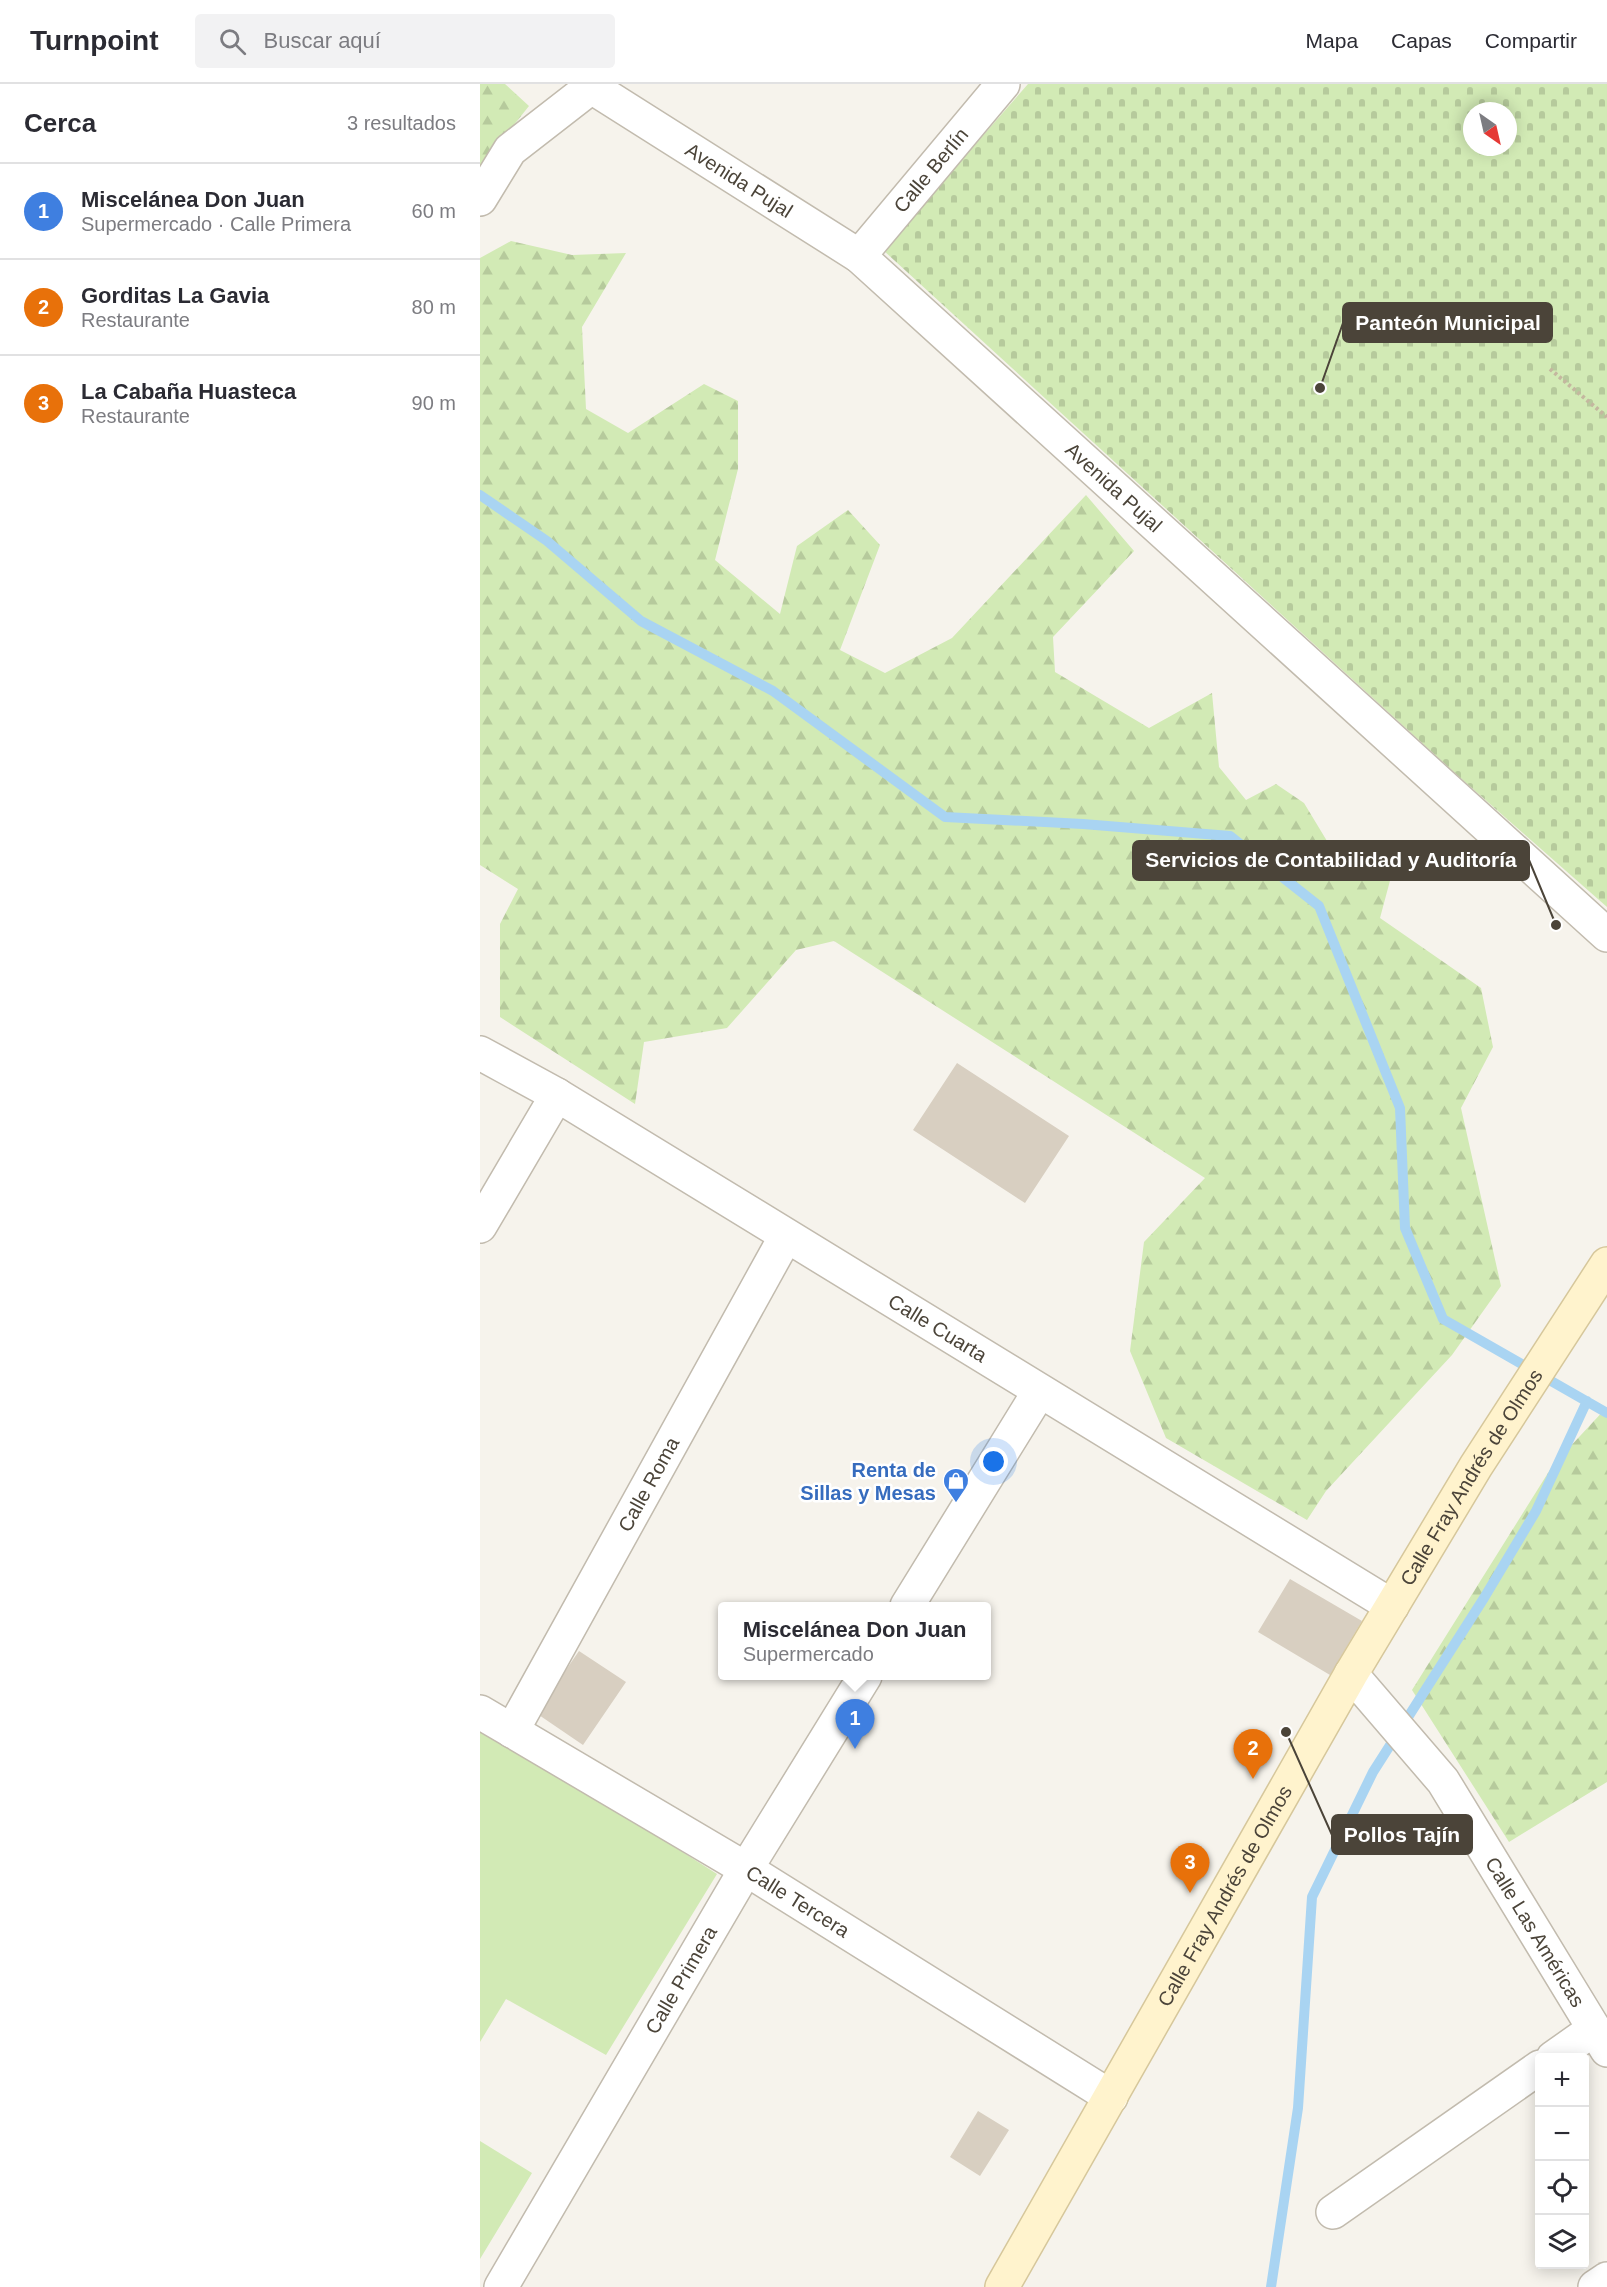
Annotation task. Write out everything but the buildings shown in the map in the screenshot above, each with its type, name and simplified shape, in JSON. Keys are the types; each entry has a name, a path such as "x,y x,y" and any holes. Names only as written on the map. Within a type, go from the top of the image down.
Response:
{"street":[{"name":"Calle Berlín","path":"859,256 1003,84"},
{"name":"Avenida Pujal","path":"592,85 859,256 1607,935"},
{"path":"480,199 510,150 592,85"},
{"name":"Calle Cuarta","path":"480,1053 557,1095 1392,1606"},
{"path":"480,1227 557,1095"},
{"name":"Calle Roma","path":"512,1731 786,1236"},
{"name":"Calle Fray Andrés de Olmos","path":"1002,2287 1351,1674 1476,1466 1607,1264"},
{"path":"909,1602 1039,1392"},
{"name":"Calle Las Américas","path":"1351,1674 1443,1781 1600,2040"},
{"name":"Calle Primera","path":"501,2287 746,1869 863,1680"},
{"name":"Calle Tercera","path":"480,1712 746,1869 1111,2097"},
{"path":"1566,2053 1600,2040"},
{"path":"1333,2212 1535,2070"},
{"path":"1595,2287 1607,2279"}],"path":[{"path":"1550,369 1607,417"}],"green space":[{"path":"480,84 505,84 529,106 480,167"},
{"path":"1028,84 1607,84 1607,907 1456,774 883,250"},
{"path":"511,241 572,255 626,253 582,327 586,409 628,433 704,384 738,401 738,469 715,560 780,614 797,546 848,510 880,545 840,650 885,673 952,638 1086,495 1134,551 1053,637 1055,672 1149,728 1212,693 1219,767 1246,800 1276,784 1304,803 1327,841 1395,862 1380,918 1481,988 1493,1047 1461,1108 1501,1286 1452,1355 1326,1491 1307,1520 1166,1438 1130,1351 1144,1242 1205,1178 834,941 796,950 727,1028 644,1042 635,1104 500,1017 500,924 518,889 480,865 480,258"},
{"path":"1607,1407 1607,1782 1509,1842 1412,1690 1553,1465"},
{"path":"480,1723 717,1874 606,2055 506,1999 480,2042"},
{"path":"480,2141 532,2173 480,2259"}],"waterway":[{"path":"480,495 547,541 641,621 773,691 945,817 1083,824 1230,836 1319,906 1400,1108 1405,1228 1443,1319 1607,1413"},
{"path":"1271,2287 1298,2108 1312,1897 1373,1772 1484,1598 1536,1511 1587,1401"}],"place":[{"name":"Panteón Municipal","path":"1320,388"},
{"name":"Servicios de Contabilidad y Auditoría","path":"1556,925"},
{"name":"Renta de Sillas y Mesas","path":"956,1504"},
{"name":"Pollos Tajín","path":"1286,1732"},
{"name":"Miscelánea Don Juan","path":"855,1749"},
{"name":"Gorditas La Gavia","path":"1253,1779"},
{"name":"La Cabaña Huasteca","path":"1190,1893"}]}
